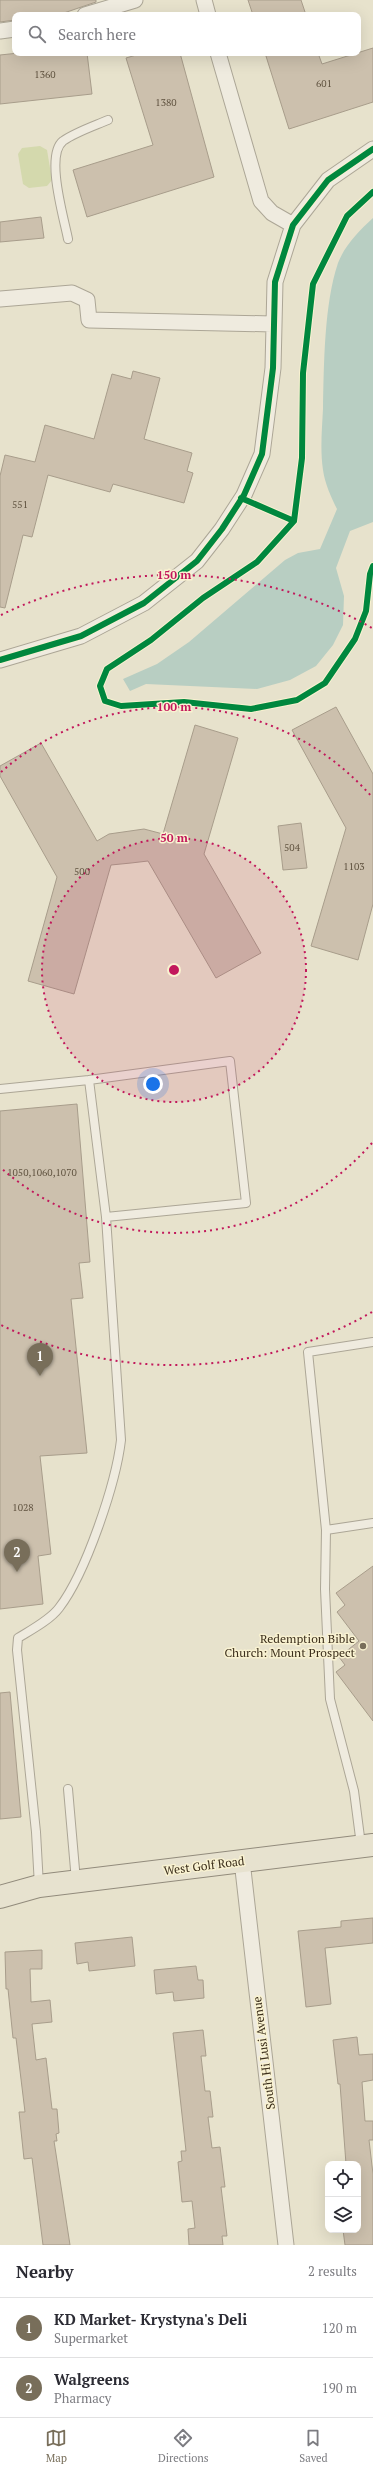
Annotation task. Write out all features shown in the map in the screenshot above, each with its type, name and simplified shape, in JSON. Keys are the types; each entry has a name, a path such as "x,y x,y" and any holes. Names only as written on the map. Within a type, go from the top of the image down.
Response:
{"main road":[{"name":"West Golf Road","path":"0,1897 37,1887 367,1845"},
{"name":"West Golf Road","path":"0,1885 37,1887"}],"street":[{"path":"95,12 135,0"},
{"path":"204,0 207,12"},
{"path":"0,31 12,29"},
{"path":"219,56 261,201 272,213 293,225"},
{"path":"0,660 81,636 144,603 197,561 222,529 244,495 262,454 273,368 272,324 274,282 293,225 328,180 373,149"},
{"path":"0,299 72,293 87,300 89,320 272,324"},
{"name":"South Hi Lusi Avenue","path":"242,1861 286,2245"}],"lane":[{"path":"68,239 55,166 55,151 63,141 108,120"},
{"path":"0,1089 89,1080 230,1061 246,1203 106,1217"},
{"path":"37,1887 36,1832 17,1650 18,1638 59,1609 85,1562 118,1462 121,1440 106,1217 89,1080"},
{"path":"367,1845 330,1699 325,1589 326,1530 308,1352 373,1342"},
{"path":"326,1530 373,1523"},
{"path":"68,1789 76,1882"}],"green space":[{"path":"40,146 47,150 52,180 47,186 29,188 23,184 18,154 22,148"}],"shaded area":[{"path":"373,218 373,522 350,531 336,568 344,596 343,625 333,645 316,666 290,680 257,689 146,684 130,691 123,679 157,664 189,642 285,560 298,553 320,549 337,509 325,480 322,455 324,354 330,297 333,279 344,250"}],"building":[{"path":"0,0 96,0 96,2 67,12 12,12 12,20 0,22"},
{"path":"248,0 301,0 305,12 252,12"},
{"path":"373,48 373,102 289,129 266,56 319,56 322,64 348,56 361,56 361,52"},
{"path":"12,54 12,56 87,56 92,94 0,104 0,55"},
{"path":"133,56 181,56 214,177 87,217 73,170 153,145 126,58"},
{"path":"41,217 44,238 0,242 0,222"},
{"path":"133,371 160,378 144,439 192,453 187,471 193,473 184,503 113,484 110,492 48,475 32,537 23,535 5,608 0,607 0,476 5,455 35,462 45,425 94,439 112,374 131,379"},
{"path":"336,707 373,774 373,904 358,960 311,946 346,828 292,730"},
{"path":"195,725 238,738 204,854 261,953 216,978 148,861 111,865 74,994 28,981 57,877 0,776 0,766 41,743 97,841 109,834 144,829 163,834"},
{"path":"301,823 307,868 283,870 278,826"},
{"path":"77,1104 90,1262 79,1263 83,1298 71,1299 87,1453 40,1456 51,1554 38,1556 43,1604 0,1609 0,1111"},
{"name":"Redemption Bible Church: Mount Prospect","path":"373,1566 373,1721 336,1672 345,1665 339,1657 359,1641 337,1612 345,1605 336,1593"},
{"path":"10,1692 21,1817 0,1819 0,1693"},
{"path":"373,1918 373,1943 325,1948 331,2004 306,2007 298,1931 341,1927 341,1921"},
{"path":"132,1937 135,1966 89,1971 88,1962 77,1964 75,1943"},
{"path":"42,1950 42,1969 30,1969 31,2002 50,2000 52,2022 32,2024 36,2060 46,2058 52,2109 57,2109 59,2133 56,2134 57,2141 54,2141 70,2245 43,2245 32,2158 24,2159 19,2112 25,2112 16,2038 13,2038 8,1989 6,1989 5,1952"},
{"path":"196,1966 198,1980 203,1980 204,1998 174,2001 173,1992 156,1994 154,1970"},
{"path":"203,2030 206,2056 201,2056 205,2091 210,2091 213,2117 208,2117 212,2148 220,2147 225,2187 221,2187 227,2236 222,2236 223,2245 189,2245 188,2229 195,2228 192,2201 182,2202 178,2162 182,2161 181,2151 186,2151 173,2033"},
{"path":"357,2037 359,2055 373,2054 373,2080 362,2082 365,2121 373,2121 373,2140 369,2140 373,2174 373,2245 345,2245 343,2233 361,2233 361,2161 346,2161 340,2084 338,2084 333,2040"}],"cycle path":[{"path":"0,660 81,636 144,603 197,561 222,529 244,495 262,454 273,368 275,282 293,225 328,180 373,149"},
{"path":"373,192 347,216 313,284 303,373 302,458 294,521 257,562 203,598 151,640 107,669 100,686 105,701 121,706 184,702 251,709 297,700 325,683 355,639 366,611 370,574 373,566"},
{"path":"241,498 294,521"}],"place":[{"name":"KD Market- Krystyna's Deli","path":"40,1376"},
{"name":"Walgreens","path":"17,1572"},
{"name":"Redemption Bible Church: Mount Prospect","path":"363,1646"}]}
